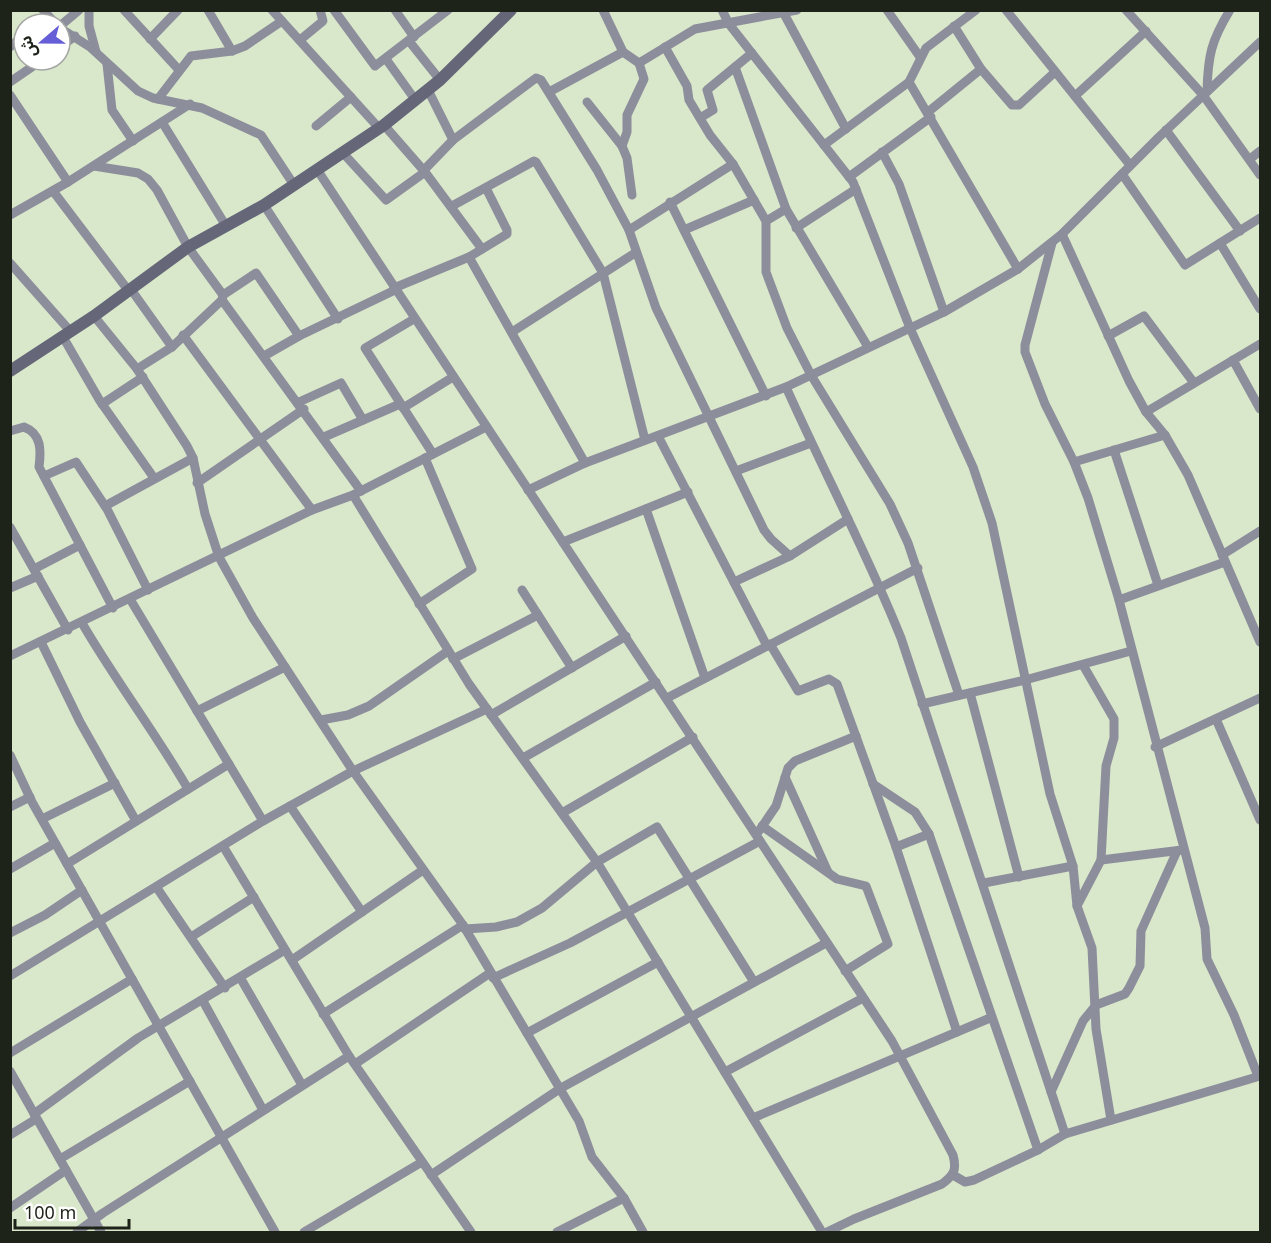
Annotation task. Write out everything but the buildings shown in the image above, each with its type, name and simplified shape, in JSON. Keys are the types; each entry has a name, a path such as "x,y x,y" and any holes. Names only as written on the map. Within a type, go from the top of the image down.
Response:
{"street":[{"path":"88,10 89,26 96,53"},
{"path":"124,10 178,70"},
{"path":"150,39 178,10"},
{"path":"208,10 232,51"},
{"path":"300,40 323,21 320,10"},
{"path":"334,10 373,65 386,59 448,10"},
{"path":"10,371 94,316 188,247 264,205 318,171 416,101 511,10"},
{"path":"603,10 623,52 639,63 644,79 627,115 627,132 622,146"},
{"path":"722,10 729,24 849,177 910,328 973,467 990,514 1050,794 1073,866 1077,906 1092,948 1096,1029 1111,1120"},
{"path":"639,63 695,29 797,10"},
{"path":"887,10 920,57"},
{"path":"824,145 909,81 926,48 976,10"},
{"path":"1006,10 1131,165"},
{"path":"1126,10 1205,93 1260,176"},
{"path":"1205,93 1212,42 1230,10"},
{"path":"396,11 411,39 440,80"},
{"path":"783,12 846,129"},
{"path":"158,99 191,56 232,51 244,46 276,14 351,97 424,171 482,249"},
{"path":"954,26 981,69 1015,106 1055,72"},
{"path":"1075,96 1146,31"},
{"path":"72,34 138,91 158,99 190,104 241,124 261,135 294,185"},
{"path":"528,489 585,463 766,396 944,312 1018,269 1053,243 1166,130 1260,42"},
{"path":"665,47 687,86 689,100 733,164 766,221 767,274 787,328 811,375 890,504 918,568 959,696"},
{"path":"549,92 623,52"},
{"path":"700,118 714,110 706,90 752,53"},
{"path":"386,59 416,101"},
{"path":"107,64 112,110 133,141"},
{"path":"735,67 786,209 868,347"},
{"path":"849,177 929,114 981,69"},
{"path":"10,82 25,72"},
{"path":"343,153 386,200 424,171 453,140 536,78 549,92 597,170 629,230 635,254 656,308 767,535 790,556"},
{"path":"909,81 1018,269"},
{"path":"428,90 453,140"},
{"path":"316,126 351,97"},
{"path":"12,100 68,183"},
{"path":"588,102 622,146 627,158 632,195"},
{"path":"10,215 68,183 190,104"},
{"path":"162,122 226,226"},
{"path":"1166,130 1240,231"},
{"path":"1250,159 1260,151"},
{"path":"882,152 899,184 944,312"},
{"path":"452,206 535,161 603,273 645,440"},
{"path":"629,230 733,164"},
{"path":"94,166 138,173 148,179 157,190 188,247 324,437 450,655 597,862 822,1233"},
{"path":"318,171 863,998 901,1057 953,1155 956,1166 953,1175 942,1184 854,1219 827,1233"},
{"path":"1122,174 1183,263 1187,265 1260,218"},
{"path":"264,356 394,289 469,258 508,233 486,188"},
{"path":"796,228 855,189"},
{"path":"53,191 172,346"},
{"path":"684,230 754,200"},
{"path":"670,202 766,396"},
{"path":"264,205 338,319"},
{"path":"766,221 786,209"},
{"path":"1062,234 1108,336 1146,412 1165,435 1188,475 1260,642"},
{"path":"953,1175 966,1182 974,1180 1038,1150 1065,1134 1259,1076 1234,1015 1207,959 1205,928 1180,851 1119,600 1088,498 1074,462 1045,404 1024,349 1053,243"},
{"path":"1220,243 1260,309"},
{"path":"512,332 635,254"},
{"path":"469,258 585,463"},
{"path":"10,263 67,334 102,404 154,478"},
{"path":"102,404 172,346 223,298 256,273 299,336"},
{"path":"94,316 140,373 193,458 197,483 219,557 253,618 353,771 464,927 579,1120 592,1157 624,1198 644,1233"},
{"path":"1108,336 1144,316 1194,383"},
{"path":"414,319 365,346 402,406 429,456 472,569 419,604"},
{"path":"183,335 312,510"},
{"path":"1146,412 1260,344"},
{"path":"1233,360 1260,409"},
{"path":"324,437 402,406 453,377"},
{"path":"197,483 261,439 301,406 341,383 363,420"},
{"path":"786,387 881,586 901,638 984,883 1065,1134"},
{"path":"10,431 24,427 35,435 40,445 39,467 112,608"},
{"path":"10,656 219,557 312,510 357,493 486,427"},
{"path":"1074,462 1165,435"},
{"path":"658,436 734,582 798,691 829,679 834,681 896,847 957,1032"},
{"path":"736,471 811,443"},
{"path":"1113,450 1158,585"},
{"path":"105,507 193,458"},
{"path":"44,476 76,462 105,507 148,590"},
{"path":"563,542 688,492"},
{"path":"646,508 705,678"},
{"path":"734,582 790,556 848,519"},
{"path":"10,527 68,630"},
{"path":"1119,600 1224,559 1260,531"},
{"path":"10,588 80,545"},
{"path":"667,698 918,568"},
{"path":"522,590 572,668"},
{"path":"130,599 262,821"},
{"path":"321,720 348,715 369,706 450,655 538,615"},
{"path":"82,623 114,678 168,754 188,789"},
{"path":"10,976 101,923 262,821 353,771 489,712 626,636"},
{"path":"41,642 80,722 136,821"},
{"path":"922,704 1025,680 1131,651"},
{"path":"1077,906 1101,860 1107,757 1115,728 1114,719 1083,665"},
{"path":"197,711 285,667"},
{"path":"523,758 656,682"},
{"path":"970,693 1019,877"},
{"path":"1155,747 1260,698"},
{"path":"1216,719 1260,818"},
{"path":"77,1233 103,1213 302,1085 352,1060 491,975 628,912 758,838 762,826 776,806 785,777 795,761 856,736"},
{"path":"562,813 693,737"},
{"path":"10,755 55,843 275,1233"},
{"path":"67,864 229,764"},
{"path":"785,777 829,874"},
{"path":"42,819 115,783"},
{"path":"873,784 915,812 929,834 990,1018 1038,1150"},
{"path":"10,807 30,797"},
{"path":"290,806 362,912"},
{"path":"762,826 829,874 843,881 864,884 888,940 886,948 845,972"},
{"path":"323,1014 464,927 496,927 517,922 542,908 597,862 657,827 754,982"},
{"path":"896,847 929,834"},
{"path":"10,869 55,843"},
{"path":"223,846 352,1060 471,1233"},
{"path":"1101,860 1180,851"},
{"path":"1051,1092 1079,1028 1096,1005 1125,993 1129,988 1140,966 1141,931 1180,851"},
{"path":"984,883 1073,866"},
{"path":"292,960 423,870"},
{"path":"157,888 225,988"},
{"path":"10,933 45,915 82,890"},
{"path":"190,937 254,897"},
{"path":"431,1175 561,1088 826,943"},
{"path":"10,1135 138,1038 241,979 285,950"},
{"path":"527,1033 658,962"},
{"path":"10,1053 132,979"},
{"path":"241,979 302,1085"},
{"path":"725,1072 863,998"},
{"path":"203,1001 263,1110"},
{"path":"753,1118 990,1018"},
{"path":"10,1071 101,1233"},
{"path":"60,1159 190,1081"},
{"path":"304,1233 422,1162"},
{"path":"10,1208 66,1170"},
{"path":"557,1233 624,1198"}]}
